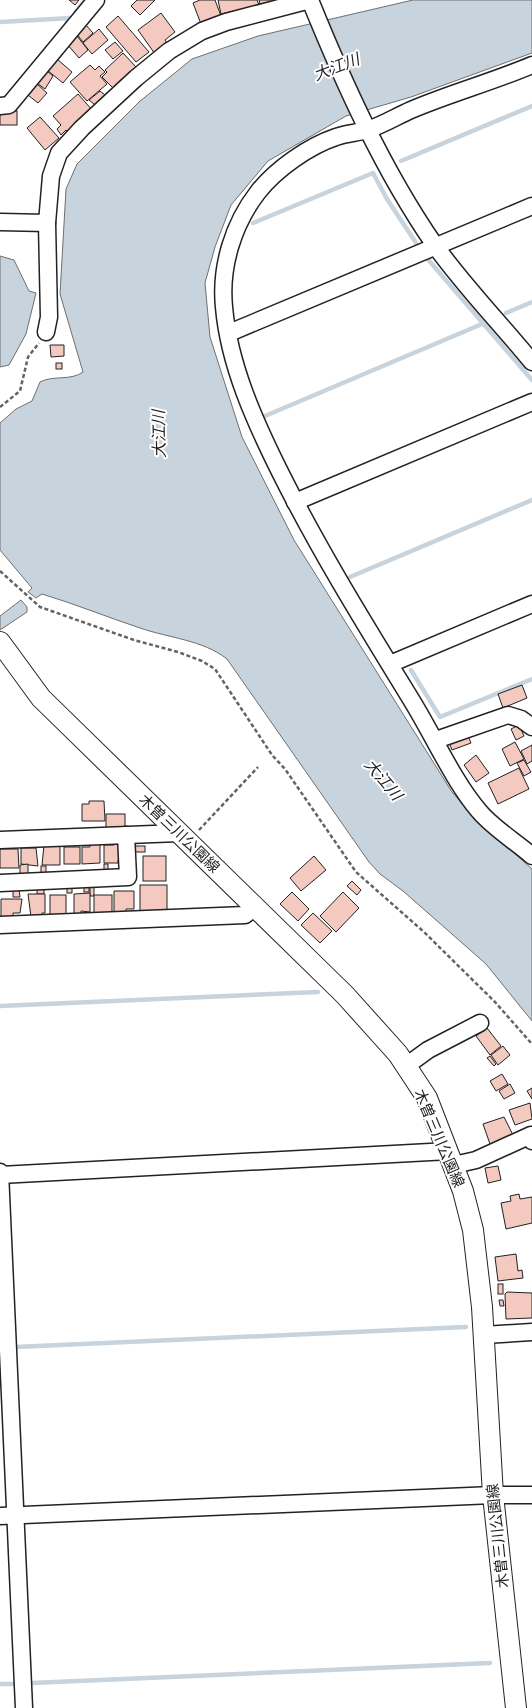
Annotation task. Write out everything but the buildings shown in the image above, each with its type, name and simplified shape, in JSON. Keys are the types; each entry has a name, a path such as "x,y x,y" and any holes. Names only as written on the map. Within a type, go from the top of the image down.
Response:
{"main road":[{"name":"木曽三川公園線","path":"0,642 41,698 345,995 398,1054 427,1098 452,1158 473,1230 484,1335 493,1495 516,1708"}],"street":[{"path":"0,106 9,105 96,0"},
{"path":"46,332 49,317 47,223 51,176 60,154 82,128 136,78 169,51 202,31 226,22 311,4 367,126 406,202 436,246 532,362"},
{"path":"532,65 335,137 292,160 258,192 238,223 229,251 223,282 224,308 228,333 244,391 259,429 295,502 338,580 456,776 480,812 532,856"},
{"path":"228,333 532,206"},
{"path":"0,222 47,223"},
{"path":"295,502 532,402"},
{"path":"390,664 532,604"},
{"path":"436,740 508,715 521,719 532,727"},
{"path":"0,840 126,835 184,837"},
{"path":"0,883 128,877 126,835"},
{"path":"0,925 245,915 255,907"},
{"path":"406,1066 428,1050 480,1023"},
{"path":"24,1708 8,1516 0,1174 452,1158 476,1160 531,1135 532,1140"},
{"path":"484,1335 532,1332"},
{"path":"8,1516 493,1495 532,1495"}],"path":[{"path":"0,407 20,391 28,357 46,332"},
{"path":"0,572 40,607 134,640 186,655 215,669 272,756 285,769 356,872 424,932 495,1002 532,1044"},
{"path":"184,837 258,767"}],"water":[{"name":"大江川","path":"413,0 532,0 532,53 411,97 346,116 268,161 231,205 215,247 205,283 210,337 242,437 294,540 452,792 473,816 532,869 532,1021 486,964 403,891 380,874 369,862 227,659 197,643 140,628 42,594 36,598 28,592 32,588 0,550 0,423 16,409 32,401 40,382 78,375 83,372 60,294 66,189 77,164 139,102 192,59 258,36"},
{"path":"0,256 14,260 29,291 36,293 26,334 9,365 0,367"},
{"path":"21,600 27,607 27,612 0,630 0,616"}],"waterway":[{"path":"75,13 85,0"},
{"path":"0,22 71,18 67,22"},
{"path":"401,161 532,106"},
{"path":"253,223 373,173 387,199 420,249"},
{"path":"425,256 532,380"},
{"path":"506,313 532,302"},
{"path":"265,416 482,324"},
{"path":"350,577 532,500"},
{"path":"411,670 440,717 532,679"},
{"path":"0,1006 318,992"},
{"path":"15,1347 466,1327"},
{"path":"32,1683 490,1663"},
{"path":"0,1684 16,1684"}]}
